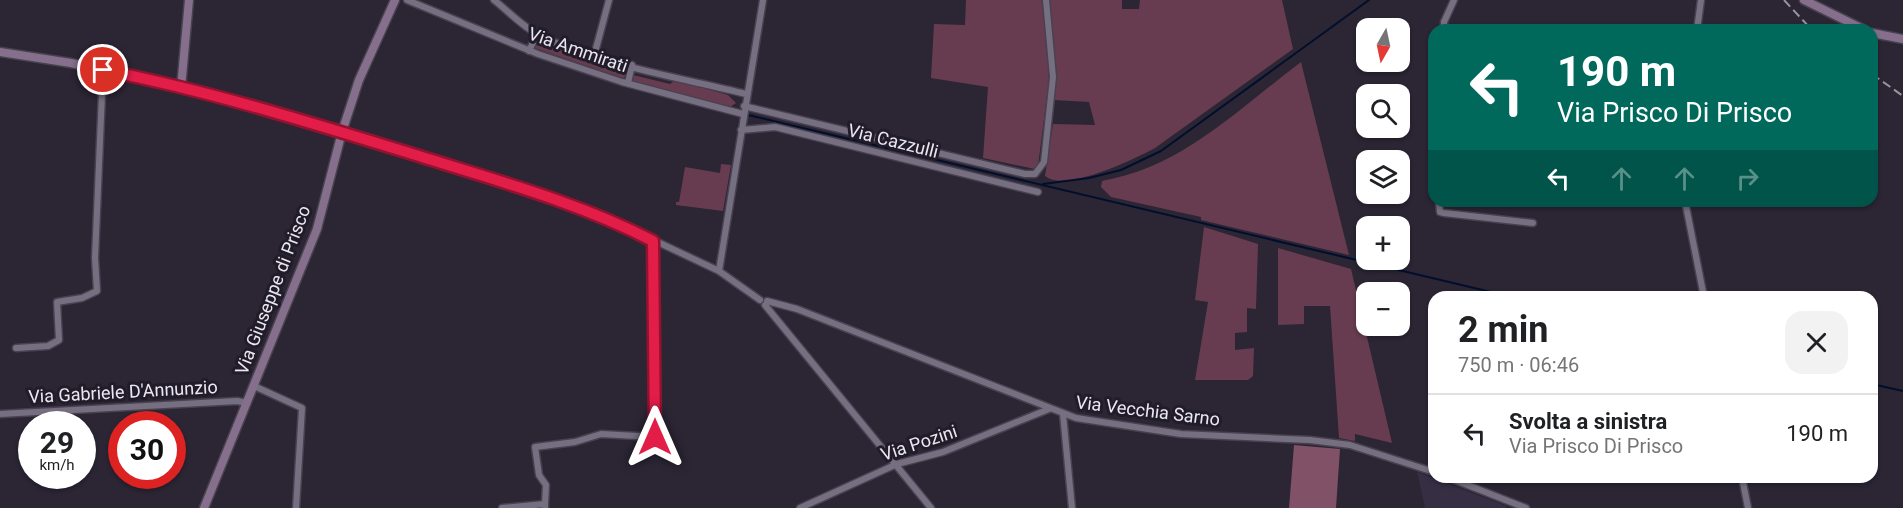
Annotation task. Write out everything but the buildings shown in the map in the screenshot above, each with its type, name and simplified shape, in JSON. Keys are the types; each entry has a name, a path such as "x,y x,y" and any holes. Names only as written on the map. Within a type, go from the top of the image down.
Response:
{"main road":[{"path":"0,52 103,70 181,88 189,0"},
{"name":"Via Giuseppe di Prisco","path":"204,508 317,228 342,132 359,80 395,0"},
{"path":"1804,0 1854,24"},
{"path":"1878,34 1903,39"}],"street":[{"name":"Via Ammirati","path":"407,0 529,51 628,83 743,114"},
{"name":"Via Ammirati","path":"494,0 537,34 594,56 746,94"},
{"path":"594,56 609,0"},
{"path":"719,271 763,0"},
{"path":"744,106 1014,171 1035,174 1044,162 1053,77 1046,0"},
{"path":"1444,24 1454,0"},
{"path":"1698,24 1701,0"},
{"path":"529,51 537,34"},
{"path":"628,83 632,66"},
{"path":"16,348 54,344 59,340 57,302 82,298 97,291 95,258 103,70"},
{"path":"181,88 342,132 537,194 628,228 719,271 764,302 931,508"},
{"name":"Via Cazzulli","path":"741,130 775,127 1038,192"},
{"path":"1440,207 1440,212 1443,213 1533,223"},
{"path":"1686,207 1703,291"},
{"path":"502,508 545,506 546,484 539,475 535,447 575,442 601,434 655,437 653,241"},
{"name":"Via Vecchia Sarno","path":"764,302 797,309 1063,414 1181,434 1310,440 1350,445 1385,454 1428,470"},
{"path":"254,386 302,408 296,508"},
{"name":"Via Gabriele D'Annunzio","path":"0,414 133,405 237,401 247,403"},
{"name":"Via Pozini","path":"800,508 897,464 943,452 1049,409"},
{"path":"1063,414 1072,508"},
{"path":"1462,483 1526,508"},
{"path":"1743,483 1748,508"}],"shaded area":[{"path":"966,0 1044,0 1049,81 1038,166 1035,169 983,158 988,87 931,78 934,24 965,25"},
{"path":"1050,0 1122,0 1122,9 1139,9 1140,0 1282,0 1293,49 1155,148 1100,173 1083,178 1054,180 1045,176 1053,124 1095,125 1089,102 1054,100 1056,82"},
{"path":"540,39 578,54 627,68 624,79 535,48"},
{"path":"1301,62 1349,255 1201,220 1201,217 1111,197 1101,187 1102,181 1131,174 1184,150 1232,117"},
{"path":"633,75 670,84 676,80 728,95 736,103 730,107 632,82"},
{"path":"721,164 731,165 723,211 676,205 676,202 679,202 685,167 720,173"},
{"path":"1204,227 1258,244 1256,309 1247,308 1247,332 1235,333 1235,350 1254,348 1253,376 1248,380 1195,380 1208,302 1195,300"},
{"path":"1278,248 1351,269 1356,290 1356,336 1367,336 1392,443 1355,434 1355,441 1339,438 1330,306 1304,306 1304,324 1278,325"},
{"path":"1294,445 1340,449 1336,508 1289,508"},
{"path":"1417,472 1428,476 1428,483 1446,483 1506,506 1506,508 1425,508"}],"waterway":[{"path":"1043,184 1089,178 1121,170 1161,151 1369,0"},
{"path":"748,115 1487,291"},
{"path":"1878,385 1903,391"}],"railway":[{"path":"1784,0 1806,24"},
{"path":"1878,78 1903,96"}],"route":[{"path":"103,70 305,120 537,194 628,228 653,241 655,437"}]}
